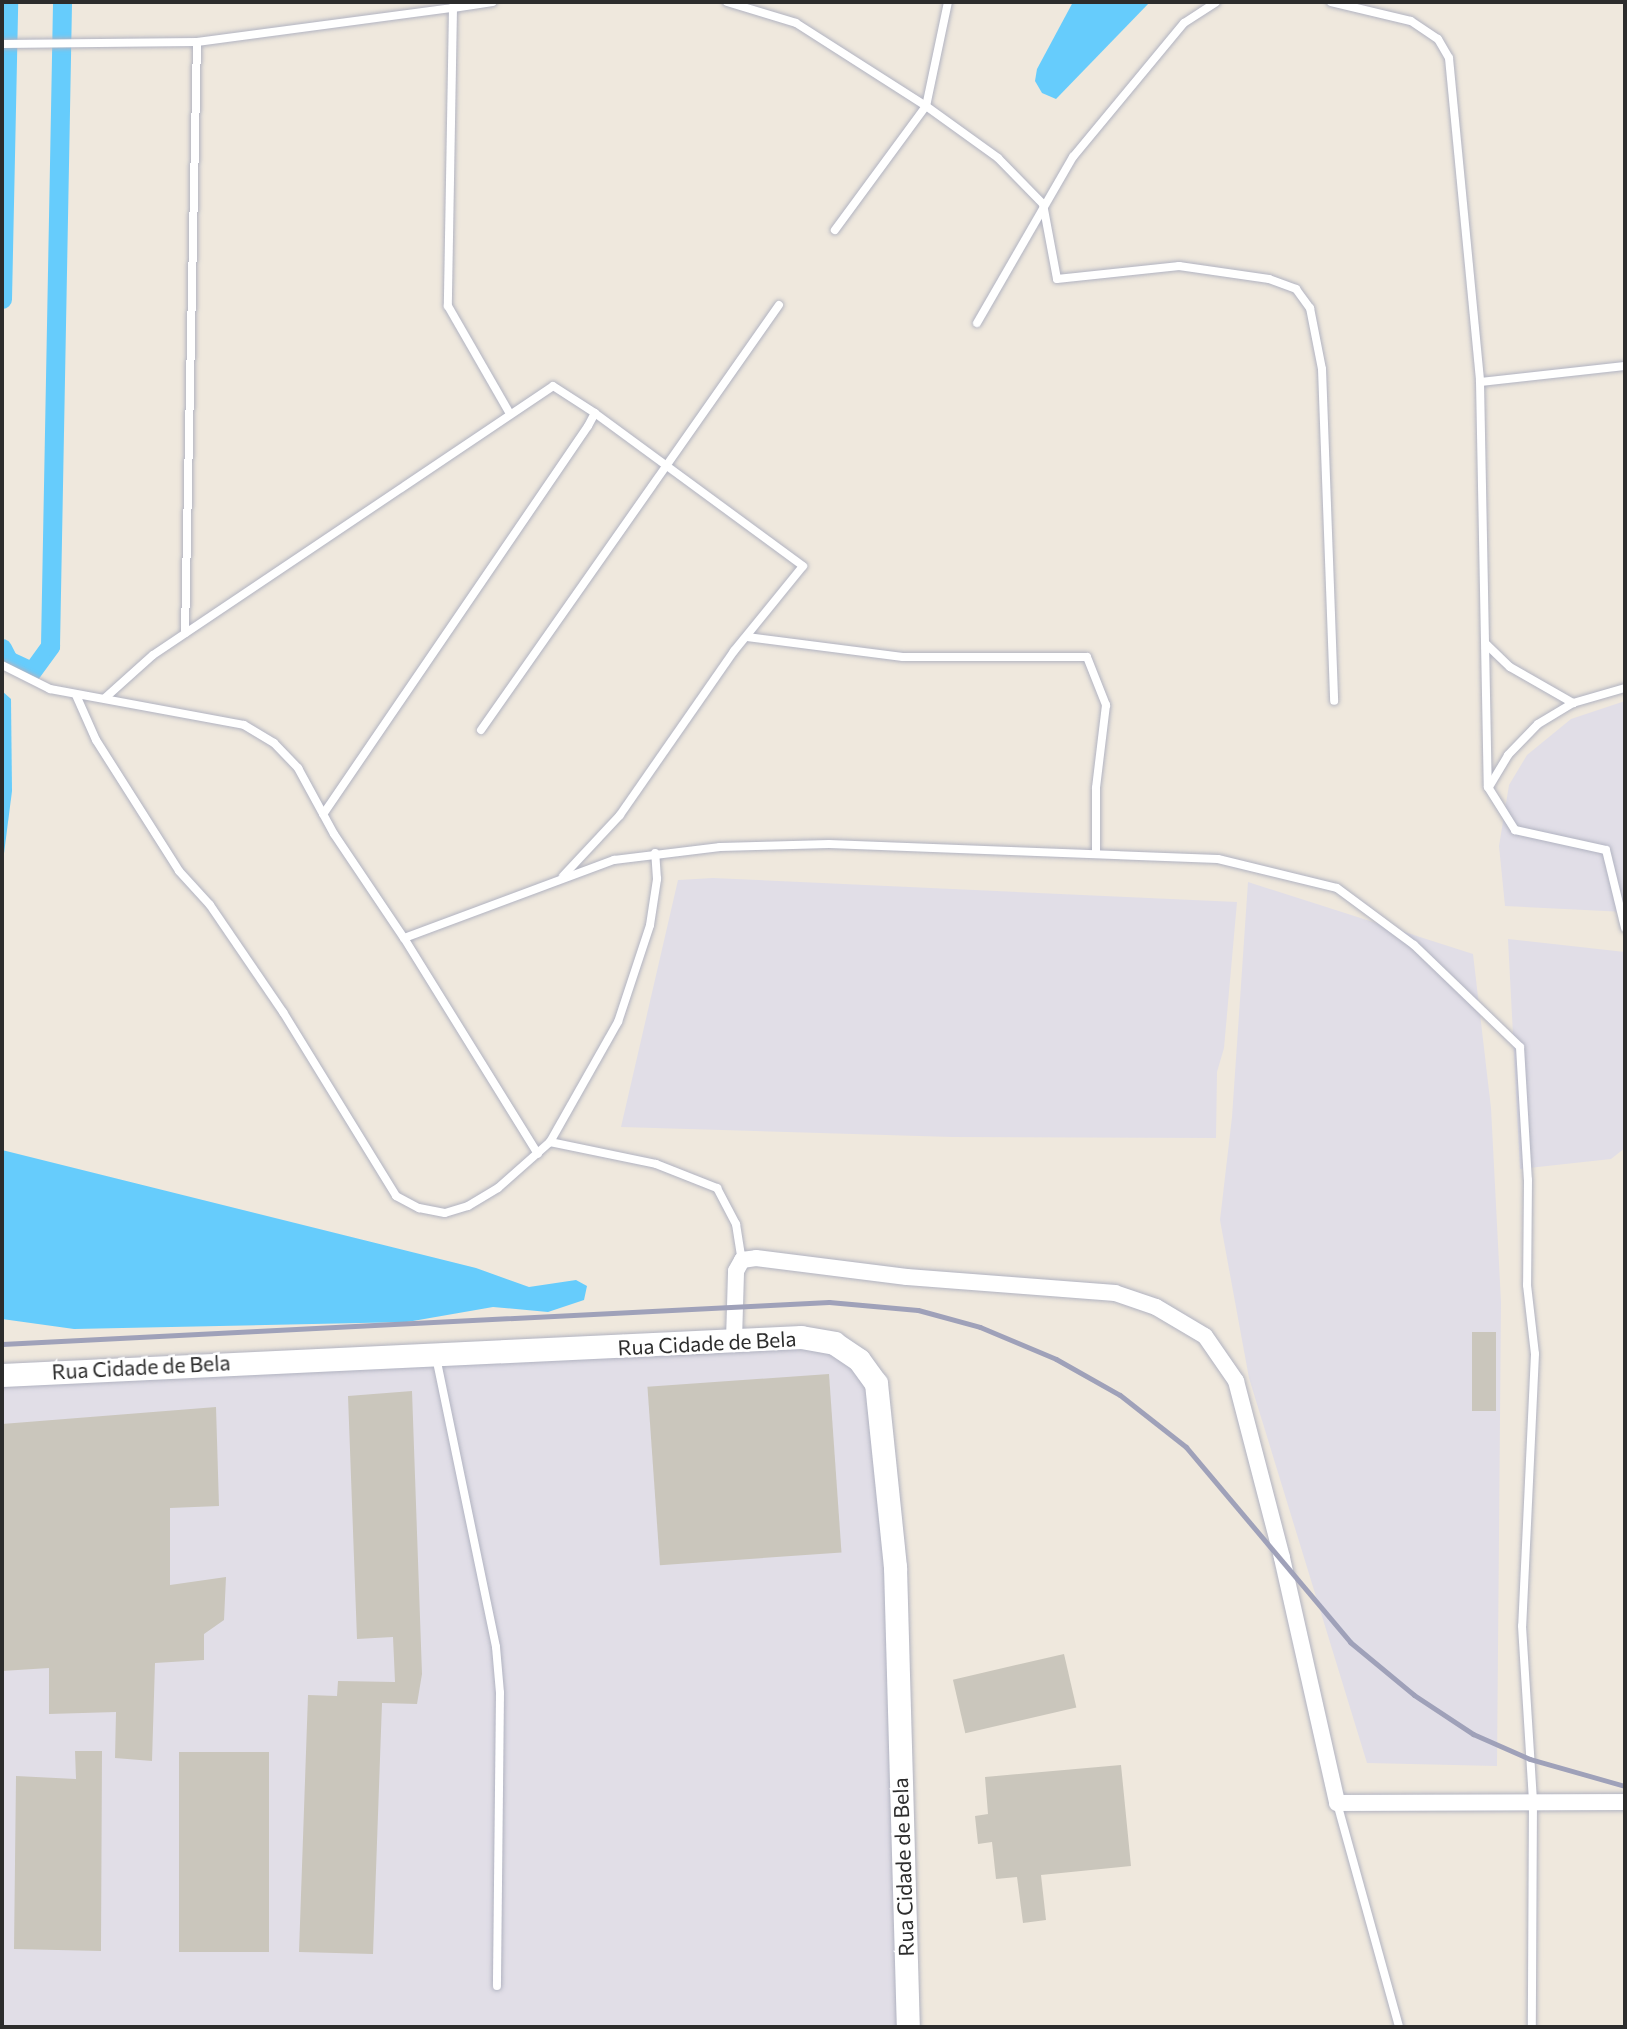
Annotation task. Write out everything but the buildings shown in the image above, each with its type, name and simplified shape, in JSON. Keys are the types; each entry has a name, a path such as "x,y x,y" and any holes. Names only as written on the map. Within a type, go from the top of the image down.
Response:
{"street":[{"path":"734,1340 736,1271 742,1260 1115,1293 1156,1307 1205,1336 1236,1381 1247,1415 1336,1803 1533,1800 1625,1802"},
{"name":"Rua Cidade de Bela","path":"2,1374 802,1337 834,1343 859,1360 876,1383 895,1567 908,2027"}],"lane":[{"path":"2,44 197,42 454,5 493,2"},
{"path":"727,2 796,23 926,106 998,158 1043,204 1057,279 1179,266 1269,279 1296,289 1310,308 1322,369 1334,701"},
{"path":"835,230 926,106 948,2"},
{"path":"977,323 1043,204 1073,157 1184,23 1216,2"},
{"path":"1331,2 1411,21 1438,39 1449,58 1480,382 1488,788 1516,830 1605,850 1625,928"},
{"path":"454,5 448,306 509,412"},
{"path":"185,633 197,42"},
{"path":"481,730 779,305"},
{"path":"1480,382 1625,366"},
{"path":"105,698 185,633 420,479 509,412 553,386 595,413 803,566 747,638 620,814 558,881"},
{"path":"323,814 595,413"},
{"path":"747,638 903,657 1087,657 1106,705 1096,788 1096,853"},
{"path":"1486,644 1510,667 1573,703"},
{"path":"2,665 50,690 244,725 274,743 298,768 323,814 404,937 538,1154"},
{"path":"1488,788 1508,755 1538,724 1573,703 1625,688"},
{"path":"76,695 96,740 179,871 210,905 283,1012 396,1196 419,1208 445,1213 468,1206 550,1142 618,1022 650,925 657,878 654,853"},
{"path":"404,937 614,860 654,853 830,844 1219,859 1337,888 1415,945 1520,1047 1528,1180 1527,1284 1535,1354 1522,1626 1533,1800 1532,2027"},
{"path":"550,1142 656,1164 717,1188 736,1224 742,1260"},
{"path":"435,1354 499,1681 497,1986"},
{"path":"1336,1803 1399,2027"}],"shaded area":[{"path":"1625,701 1625,912 1505,906 1499,846 1509,785 1527,755 1571,719"},
{"path":"713,878 1237,902 1224,1048 1217,1072 1216,1138 952,1137 621,1127 678,880"},
{"path":"1248,882 1473,954 1491,1108 1501,1302 1497,1766 1367,1763 1249,1378 1220,1220 1232,1117"},
{"path":"1508,939 1625,952 1625,1148 1611,1159 1520,1169"},
{"path":"834,1343 876,1383 908,2027 2,2027 2,1377"}],"water":[{"path":"1073,2 1150,2 1056,99 1042,93 1035,81 1037,69"},
{"path":"2,691 11,699 12,791 2,869"},
{"path":"2,1150 476,1268 529,1287 576,1280 587,1286 584,1300 548,1312 493,1307 407,1322 74,1329 2,1319"}],"waterway":[{"path":"2,299 8,2"},
{"path":"2,648 8,660 32,671 50,646 62,2"}],"railway":[{"path":"2,1344 829,1302 918,1310 980,1327 1056,1359 1120,1395 1186,1447 1350,1642 1414,1695 1473,1734 1530,1759 1625,1786"}]}
